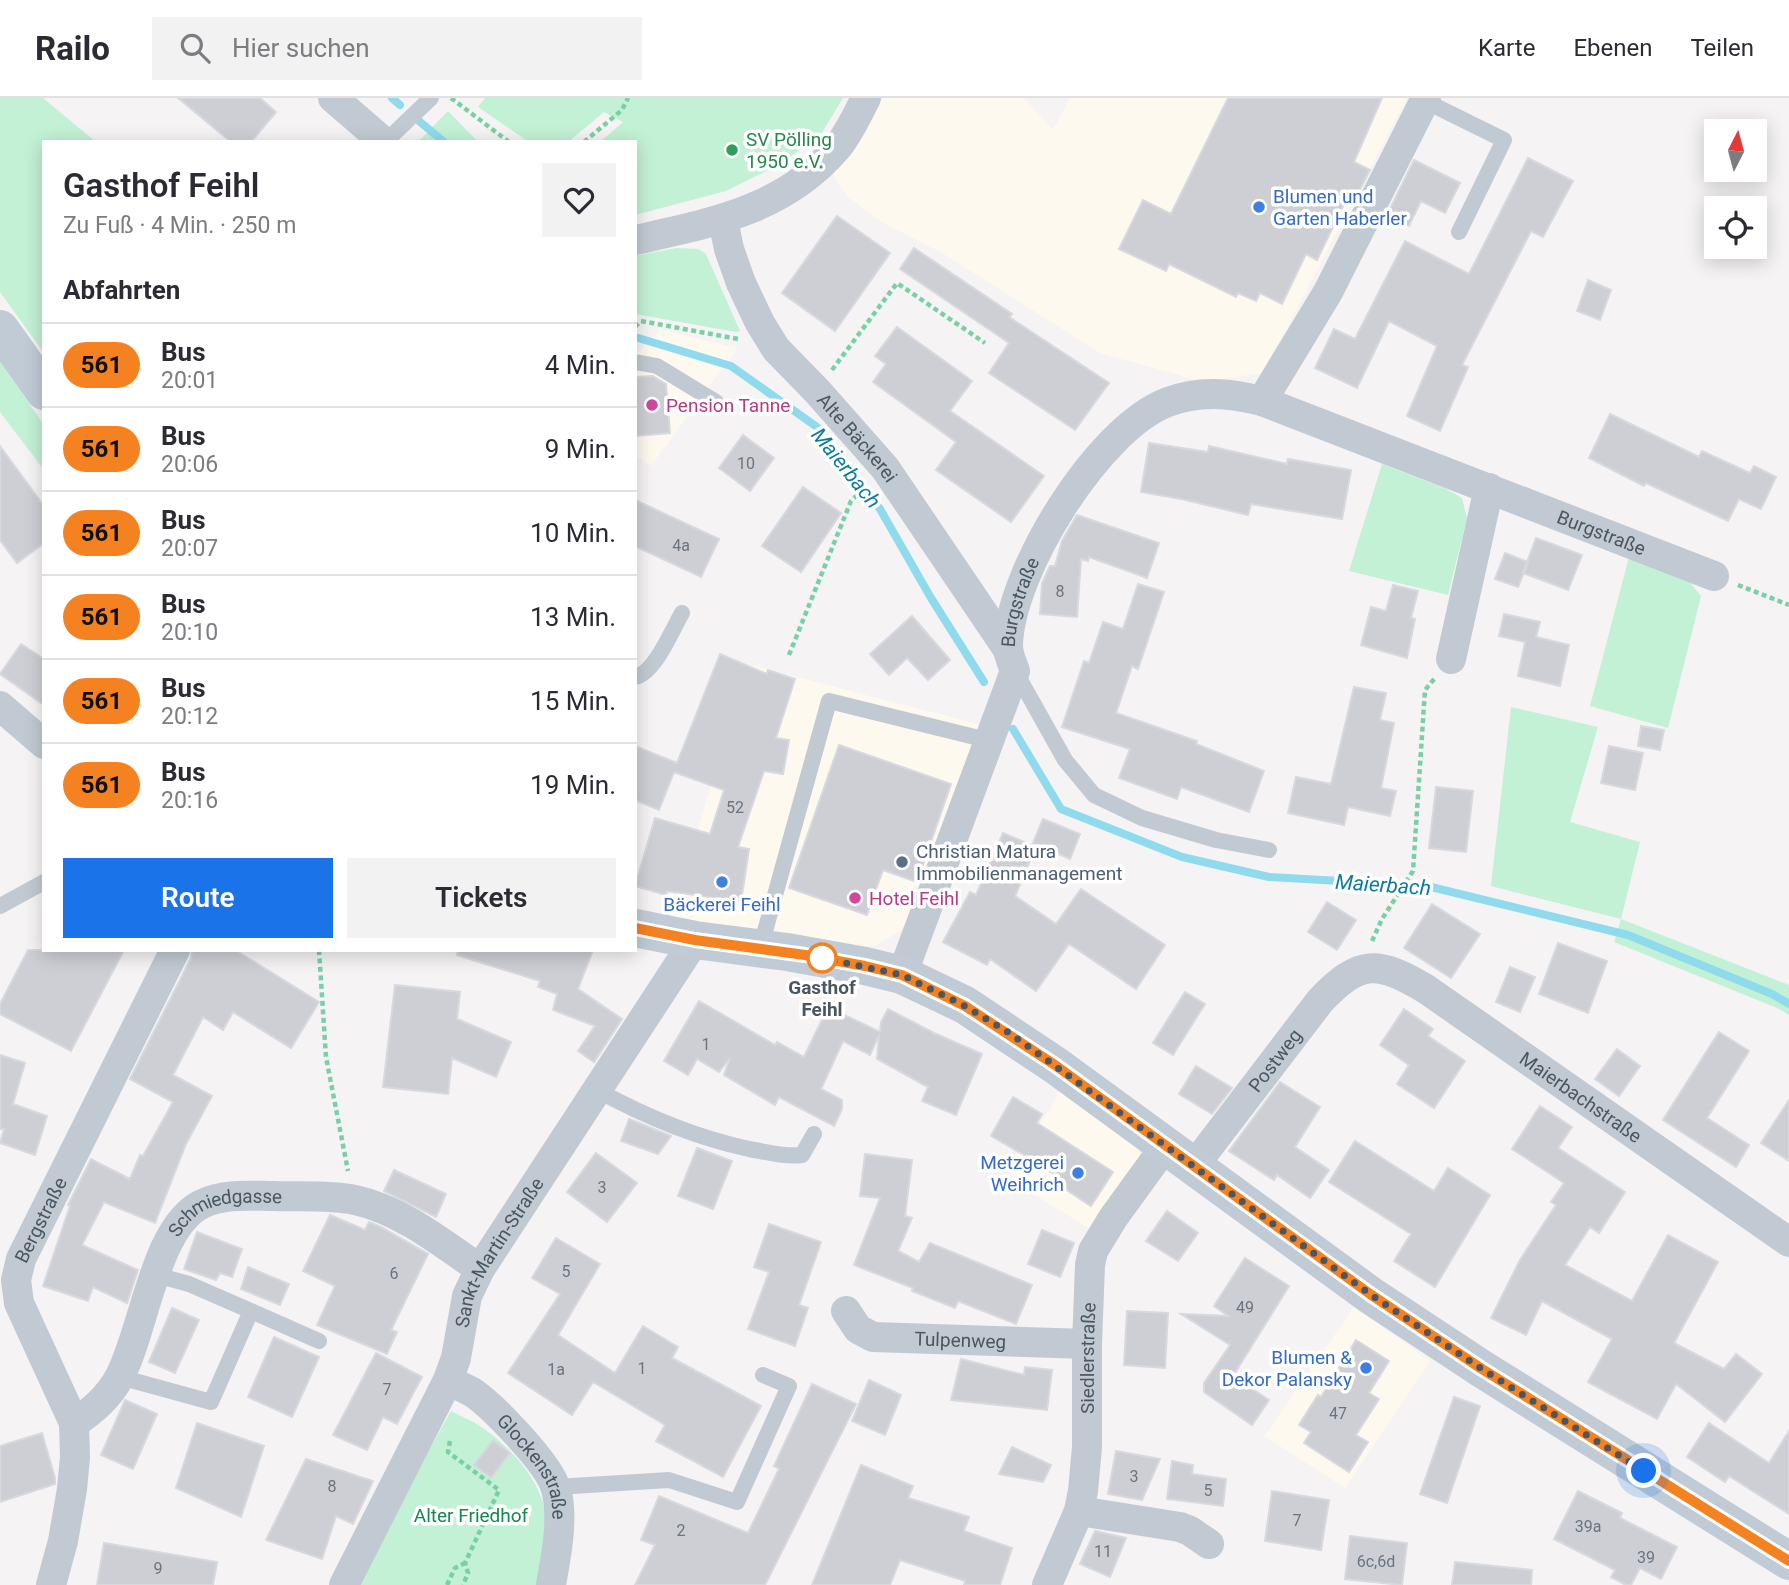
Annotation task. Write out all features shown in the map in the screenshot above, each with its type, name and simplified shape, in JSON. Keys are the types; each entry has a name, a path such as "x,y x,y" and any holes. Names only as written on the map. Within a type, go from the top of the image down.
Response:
{"street":[{"path":"333,98 383,140"},
{"path":"637,240 723,220 755,208 813,171 837,148 866,98"},
{"path":"1262,401 1328,292 1425,99"},
{"name":"Alte Bäckerei","path":"723,220 729,249 741,283 776,349 817,390 885,468 1011,660"},
{"path":"0,330 42,388"},
{"name":"Burgstraße","path":"902,975 990,741 1011,660 1011,620 1022,586 1049,530 1073,489 1104,450 1139,417 1166,403 1212,393 1262,401 1714,576"},
{"path":"1451,659 1489,488"},
{"path":"0,706 42,742"},
{"path":"637,928 695,940 823,958 902,975 965,1006 1011,1034 1370,1294 1482,1369 1789,1561"},
{"name":"Sankt-Martin-Straße","path":"344,1585 460,1386 456,1358 467,1296 480,1269 695,940"},
{"name":"Bergstraße","path":"51,1585 63,1541 72,1489 74,1423 19,1303 16,1280 21,1259 174,952"},
{"name":"Maierbachstraße","path":"1367,968 1380,967 1401,974 1426,989 1789,1242"},
{"name":"Postweg","path":"1180,1156 1320,1001 1351,974 1367,968"},
{"name":"Siedlerstraße","path":"1047,1585 1079,1511 1083,1491 1087,1447 1090,1265 1093,1251 1113,1218 1180,1156"},
{"name":"Schmiedgasse","path":"74,1423 94,1409 120,1377 156,1275 178,1224 202,1204 238,1196 353,1200 390,1212 480,1269"},
{"name":"Tulpenweg","path":"846,1311 858,1329 873,1337 1087,1344"},
{"name":"Glockenstraße","path":"460,1386 526,1443 556,1487 557,1546 551,1585"},
{"path":"1079,1511 1180,1527 1209,1544"}],"lane":[{"path":"387,140 431,98"},
{"path":"1425,99 1504,140 1460,232"},
{"path":"637,362 657,366 716,402"},
{"path":"637,677 652,667 682,613"},
{"path":"1011,660 1065,760 1094,795 1154,821 1216,840 1269,850"},
{"path":"760,949 829,701 990,741"},
{"path":"0,906 42,884"},
{"path":"597,1090 641,1114 716,1142 788,1157 802,1155 814,1134"},
{"path":"156,1275 189,1284 319,1341"},
{"path":"120,1377 211,1402 251,1311"},
{"path":"556,1487 669,1480 737,1502 789,1386 763,1375"}],"path":[{"path":"451,98 506,140"},
{"path":"586,140 622,110 628,98"},
{"path":"817,390 897,283 985,343"},
{"path":"637,325 641,321 734,338 776,349"},
{"path":"789,655 851,501"},
{"path":"1714,576 1789,605"},
{"path":"1382,919 1413,871 1425,690 1451,659"},
{"path":"319,952 326,1057 353,1200"},
{"path":"447,1585 454,1568 465,1563 499,1490 448,1452 460,1386"},
{"path":"463,1585 468,1573 465,1563"}],"shaded area":[{"path":"883,98 1024,98 1053,130 1070,98 1407,98 1261,373 1204,382 1100,353 944,254 883,223 849,198 830,171 852,146"},
{"path":"661,330 738,348 651,466 637,456 637,352"},
{"path":"748,664 981,725 917,908 900,931 875,946 849,947 671,917"},
{"path":"1062,1084 1136,1142 1140,1154 1131,1178 1093,1231 1015,1183 1008,1168 1052,1106"},
{"path":"1354,1307 1430,1361 1345,1488 1264,1436"}],"green space":[{"path":"0,98 43,98 94,140 42,140 42,350 0,292"},
{"name":"SV Pölling 1950 e.V.","path":"485,98 843,98 820,136 778,165 726,191 637,214 637,140 602,140 623,122 604,112 570,140 526,140 478,107"},
{"path":"448,111 476,140 420,140"},
{"path":"676,248 698,249 706,254 740,331 637,314 637,256"},
{"path":"0,362 42,422 42,467 0,412"},
{"path":"1382,464 1444,488 1462,498 1467,518 1448,595 1349,571"},
{"path":"1629,557 1688,580 1701,596 1668,728 1590,706"},
{"path":"1511,707 1598,727 1570,822 1640,842 1621,919 1491,886"},
{"path":"1621,919 1789,985 1789,1015 1614,942"},
{"name":"Alter Friedhof","path":"451,1411 480,1426 501,1442 528,1473 541,1497 547,1528 538,1585 354,1585"}],"building":[{"path":"178,98 260,98 276,112 253,140 229,140"},
{"name":"Blumen und Garten Haberler","path":"1228,98 1382,98 1354,162 1370,170 1355,199 1348,196 1317,260 1306,254 1282,304 1260,293 1256,301 1238,293 1236,297 1169,264 1166,271 1119,249 1143,200 1171,214"},
{"path":"1528,158 1573,181 1543,237 1531,231 1462,365 1468,367 1440,431 1407,416 1437,346 1389,321 1357,388 1315,368 1334,329 1355,339 1405,241 1469,274"},
{"path":"1414,160 1460,183 1445,213 1421,201 1409,226 1387,215"},
{"path":"837,216 890,253 835,331 782,293"},
{"path":"914,248 1012,314 1009,317 1109,383 1075,430 989,373 1009,343 900,269"},
{"path":"1588,280 1611,290 1600,320 1577,311"},
{"path":"897,327 972,381 950,411 1044,476 1011,522 936,470 956,442 873,382 886,364 875,356"},
{"name":"Pension Tanne","path":"653,376 666,384 670,433 637,436 637,377"},
{"path":"1610,414 1699,457 1702,451 1750,473 1754,466 1776,477 1761,509 1739,499 1728,521 1646,483 1644,486 1589,458"},
{"path":"743,435 774,458 750,491 719,468"},
{"path":"1149,443 1208,452 1209,446 1287,464 1288,459 1351,470 1342,519 1251,504 1248,515 1141,492"},
{"path":"0,446 42,503 42,544 17,563 0,540"},
{"path":"803,487 841,513 801,572 762,546"},
{"path":"637,501 719,539 701,577 637,547"},
{"path":"1077,515 1159,543 1147,578 1089,557 1088,561 1081,559 1077,617 1040,614 1042,583 1050,566 1055,566 1062,541"},
{"path":"1536,538 1582,555 1568,590 1523,573"},
{"path":"1505,553 1528,562 1518,587 1495,579"},
{"path":"1138,584 1164,592 1138,669 1132,666 1116,713 1197,741 1196,744 1264,771 1249,812 1181,787 1177,799 1119,778 1130,749 1062,727 1084,661 1089,663 1103,622 1123,629"},
{"path":"1393,585 1418,591 1411,618 1415,619 1407,658 1361,645 1371,607 1386,611"},
{"path":"1504,614 1540,622 1536,637 1569,645 1560,686 1518,676 1525,642 1499,636"},
{"path":"912,616 950,660 928,680 907,658 889,675 870,654"},
{"path":"21,644 42,658 42,704 0,674"},
{"path":"720,654 767,674 768,670 795,679 776,738 789,740 783,774 764,771 738,847 749,849 741,902 667,891 666,895 637,887 655,818 710,834 724,790 674,772 659,810 637,801 637,747 677,763"},
{"path":"1354,687 1386,693 1380,720 1394,723 1381,788 1396,791 1390,816 1348,807 1344,825 1288,813 1296,777 1331,784"},
{"path":"1641,726 1664,730 1660,750 1638,746"},
{"path":"839,745 951,784 917,882 883,870 867,915 789,888"},
{"path":"1609,746 1643,753 1635,790 1601,783"},
{"path":"1436,787 1473,791 1466,852 1429,848"},
{"path":"1043,819 1080,834 1070,859 1033,843"},
{"path":"1003,833 1036,847 1015,896 1056,924 1081,889 1165,945 1136,989 1069,944 1036,991 990,959 987,965 943,942 970,892 976,895"},
{"path":"1327,902 1356,920 1337,950 1308,932"},
{"path":"1432,904 1480,934 1451,978 1404,948"},
{"path":"1558,943 1607,961 1588,1013 1539,994"},
{"path":"28,950 123,952 71,1051 0,1014 0,1004"},
{"path":"192,952 238,952 319,1002 291,1048 233,1012 223,1030 203,1017 173,1075 212,1096 186,1144 155,1223 104,1202 82,1245 138,1270 127,1303 93,1287 88,1301 43,1286 70,1206 68,1205 91,1159 130,1179 140,1155 143,1156 173,1102 130,1079"},
{"path":"458,952 592,952 578,989 622,1019 594,1062 578,1051 595,1026 553,1010 557,994 538,987 540,981 457,955"},
{"path":"1510,967 1535,977 1520,1012 1496,1002"},
{"path":"395,985 460,992 457,1019 511,1042 496,1077 452,1058 448,1094 383,1087"},
{"path":"1185,992 1205,1004 1173,1055 1153,1043"},
{"path":"699,1001 775,1045 777,1042 804,1057 828,1007 880,1032 881,1022 888,1009 982,1054 956,1115 922,1101 928,1087 877,1059 879,1035 870,1055 843,1041 821,1089 842,1100 842,1109 834,1126 779,1097 775,1105 724,1075 730,1058 719,1072 697,1059 688,1075 664,1061"},
{"path":"1404,1009 1433,1029 1428,1036 1465,1061 1434,1108 1397,1084 1409,1065 1380,1045"},
{"path":"1719,1032 1749,1051 1707,1118 1749,1145 1736,1167 1663,1120"},
{"path":"1617,1049 1640,1066 1619,1096 1595,1079"},
{"path":"0,1055 25,1063 13,1104 47,1116 35,1155 0,1143 4,1129 0,1129"},
{"path":"1196,1066 1232,1088 1212,1114 1179,1094"},
{"path":"1280,1082 1320,1107 1295,1147 1329,1170 1310,1198 1277,1175 1274,1180 1229,1151"},
{"path":"1013,1097 1042,1114 1037,1123 1113,1172 1091,1206 1059,1185 1062,1180 1038,1163 991,1136"},
{"path":"1789,1100 1789,1161 1761,1143"},
{"path":"1540,1106 1572,1127 1558,1148 1625,1192 1599,1233 1590,1227 1565,1265 1632,1301 1668,1235 1718,1262 1674,1343 1724,1369 1736,1354 1762,1374 1725,1422 1676,1384 1657,1419 1588,1382 1612,1339 1542,1301 1526,1335 1491,1318 1520,1260 1556,1205 1551,1202 1564,1183 1512,1149"},
{"path":"629,1119 671,1136 658,1154 621,1141"},
{"path":"1355,1141 1434,1191 1448,1168 1490,1195 1435,1287 1394,1261 1411,1234 1329,1182"},
{"path":"697,1148 732,1161 713,1209 678,1196"},
{"path":"596,1153 637,1183 607,1222 567,1192"},
{"path":"865,1154 912,1160 905,1216 912,1218 898,1251 919,1262 930,1243 1032,1285 1016,1324 958,1301 955,1308 854,1265 880,1198 860,1196"},
{"path":"394,1170 446,1194 436,1217 384,1191"},
{"path":"1167,1211 1198,1233 1178,1261 1146,1241"},
{"path":"330,1215 365,1230 369,1222 428,1254 391,1330 397,1332 387,1354 317,1325 335,1286 303,1271"},
{"path":"769,1224 821,1242 799,1305 808,1308 795,1346 748,1329 769,1272 754,1267"},
{"path":"1042,1230 1074,1243 1060,1277 1028,1264"},
{"path":"197,1232 242,1249 232,1277 220,1273 216,1280 184,1269"},
{"path":"556,1238 600,1264 558,1335 615,1373 643,1326 678,1347 672,1358 761,1406 723,1477 656,1441 665,1425 593,1382 572,1415 508,1373 560,1294 532,1278"},
{"path":"1245,1258 1289,1286 1233,1376 1269,1400 1252,1425 1204,1392 1204,1383 1230,1345 1181,1314 1228,1316 1214,1306"},
{"path":"248,1267 289,1284 280,1305 241,1289"},
{"path":"172,1308 199,1320 175,1373 149,1362"},
{"path":"1127,1311 1168,1313 1165,1368 1124,1365"},
{"path":"274,1337 319,1357 292,1417 248,1397"},
{"path":"1356,1340 1389,1361 1369,1393 1379,1399 1356,1435 1368,1442 1349,1472 1304,1443 1311,1432 1299,1425 1318,1395 1321,1397"},
{"path":"376,1353 422,1377 397,1424 383,1417 367,1450 333,1435"},
{"path":"961,1359 1024,1375 1025,1367 1052,1370 1047,1410 951,1400"},
{"path":"869,1380 901,1395 885,1435 852,1421"},
{"path":"812,1384 856,1404 765,1585 635,1585 655,1545 641,1540 659,1496 748,1533 779,1469 774,1466"},
{"path":"1454,1397 1480,1406 1447,1503 1420,1494"},
{"path":"125,1400 157,1414 133,1469 101,1455"},
{"path":"197,1423 264,1446 241,1517 176,1488"},
{"path":"1709,1423 1769,1463 1789,1431 1789,1514 1729,1476 1725,1482 1687,1457"},
{"path":"42,1433 55,1484 0,1502 0,1446"},
{"path":"493,1440 510,1453 491,1478 474,1465"},
{"path":"1012,1447 1051,1465 1043,1482 999,1474"},
{"path":"1116,1451 1160,1459 1142,1500 1108,1494"},
{"path":"306,1459 373,1481 353,1524 336,1516 322,1559 266,1540"},
{"path":"1172,1461 1193,1465 1192,1474 1226,1479 1223,1506 1167,1499"},
{"path":"861,1465 913,1486 908,1498 969,1517 964,1531 1012,1548 1000,1585 964,1585 965,1581 900,1560 890,1585 812,1585"},
{"path":"1272,1491 1329,1500 1321,1550 1265,1541"},
{"path":"1578,1491 1622,1513 1620,1518 1677,1547 1661,1579 1640,1568 1631,1585 1626,1585 1611,1577 1615,1570 1554,1539"},
{"path":"1095,1531 1126,1538 1110,1577 1080,1564"},
{"path":"1350,1536 1407,1543 1402,1585 1345,1579"},
{"path":"104,1543 217,1562 213,1585 97,1585"},
{"path":"1455,1562 1532,1570 1531,1585 1452,1585"}],"waterway":[{"name":"Maierbach","path":"392,98 400,105"},
{"name":"Maierbach","path":"419,121 442,140"},
{"name":"Maierbach","path":"637,338 731,366 817,427 880,509 931,598 984,682"},
{"name":"Maierbach","path":"1013,729 1061,809 1182,857 1269,877 1427,886 1628,935 1772,994 1789,1004"}],"bus line":[{"name":"561","path":"637,928 865,966 902,975 965,1006 1055,1065 1370,1294 1576,1429 1789,1561"}],"place":[{"name":"SV Pölling 1950 e.V.","path":"732,150"},
{"name":"Blumen und Garten Haberler","path":"1259,207"},
{"name":"Pension Tanne","path":"652,405"},
{"name":"Christian Matura Immobilienmanagement","path":"902,862"},
{"name":"Bäckerei Feihl","path":"722,882"},
{"name":"Hotel Feihl","path":"855,898"},
{"name":"Gasthof Feihl","path":"822,958"},
{"name":"Metzgerei Weihrich","path":"1078,1173"},
{"name":"Blumen & Dekor Palansky","path":"1366,1368"}],"route":[{"path":"822,958 902,975 965,1006 1011,1034 1370,1294 1482,1369 1644,1471"}]}
